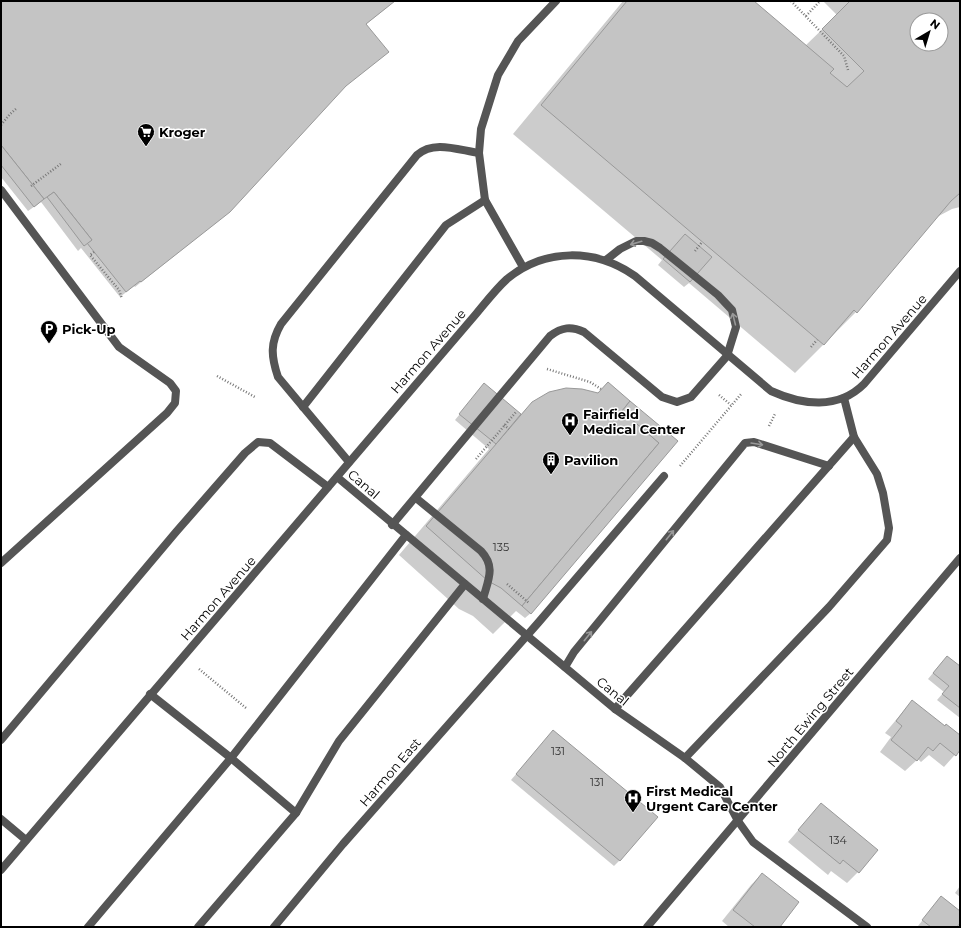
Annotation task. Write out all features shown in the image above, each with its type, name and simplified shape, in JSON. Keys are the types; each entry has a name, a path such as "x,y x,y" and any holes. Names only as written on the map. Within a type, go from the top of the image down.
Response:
{"street":[{"path":"524,267 484,200 479,153 481,129 498,75 518,41 556,1"},
{"path":"349,462 278,376 273,362 273,336 409,162 423,149 435,146 479,153"},
{"path":"1,190 119,347 170,383 176,391 175,403 167,413 1,563"},
{"path":"303,407 446,225 484,200"},
{"path":"392,524 416,498 550,336 558,330 575,328 584,332 662,397 677,402 691,397 727,356 736,327 732,310 718,295 660,248 644,241 636,241 620,249 606,260"},
{"name":"Harmon Avenue","path":"1,870 150,694 506,280 524,267 542,259 566,254 586,255 606,260 635,276 727,356 771,391 784,397 808,402 823,402 844,398 853,394 864,384 960,272"},
{"path":"685,758 829,608 886,540 889,528 888,515 877,474 854,437 844,398"},
{"path":"615,709 854,437"},
{"path":"1,740 176,532 245,453 258,442 270,443 328,487"},
{"path":"564,667 745,444 760,444 829,466"},
{"name":"Harmon East","path":"274,927 342,844 526,636 664,476"},
{"name":"Canal","path":"337,477 615,709 685,758 720,787 738,821 753,842 867,927"},
{"path":"416,498 481,551 488,559 490,569 483,599"},
{"path":"88,927 231,758 406,535"},
{"name":"North Ewing Street","path":"647,927 960,558"},
{"path":"198,927 296,813 339,741 465,584"},
{"path":"150,694 231,758 296,813"},
{"path":"1,819 26,840"}],"path":[{"path":"791,1 844,56 848,70"},
{"path":"806,16 820,1"},
{"path":"1,125 17,108"},
{"path":"31,186 62,163"},
{"path":"94,252 90,254 118,290 122,299"},
{"path":"811,347 817,340"},
{"path":"533,357 547,370 590,382 601,389"},
{"path":"217,376 255,396"},
{"path":"664,476 671,477 742,393"},
{"path":"760,444 784,397"},
{"path":"474,461 516,412"},
{"path":"502,580 530,604"},
{"path":"212,680 260,721"}],"building":[{"name":"Kroger","path":"1,1 395,1 366,24 389,52 346,86 230,212 141,282 140,281 126,292 87,243 92,240 54,192 44,199 1,145"},
{"path":"627,1 754,1 834,69 830,73 847,87 864,71 822,29 850,1 960,1 960,193 951,201 857,313 854,310 824,345 541,105"},
{"path":"1,145 44,199 34,207 1,165"},
{"path":"54,192 92,240 84,246 47,197"},
{"path":"685,234 712,257 690,282 663,259"},
{"name":"Pavilion","path":"608,382 630,401 622,411 659,443 522,606 501,588 488,581 426,526 532,402 549,392 566,388 582,389 598,393"},
{"path":"484,383 521,414 496,444 459,414"},
{"path":"630,401 678,441 531,614 522,606 659,443 622,411"},
{"path":"947,656 960,666 960,708 942,694 949,686 933,673"},
{"path":"912,700 945,726 946,724 960,735 960,750 956,756 940,743 933,751 928,747 917,761 891,740 902,726 896,721"},
{"path":"553,730 658,817 620,861 516,774"},
{"path":"821,803 878,850 859,873 843,860 840,864 798,830"},
{"path":"762,873 799,902 780,927 755,927 733,910"},
{"path":"941,896 960,911 960,923 957,927 931,927 922,920"}],"place":[{"name":"Kroger","path":"146,147"},
{"name":"Pick-Up","path":"49,344"},
{"name":"Fairfield Medical Center","path":"570,436"},
{"name":"Pavilion","path":"551,475"},
{"name":"First Medical Urgent Care Center","path":"633,813"}]}
